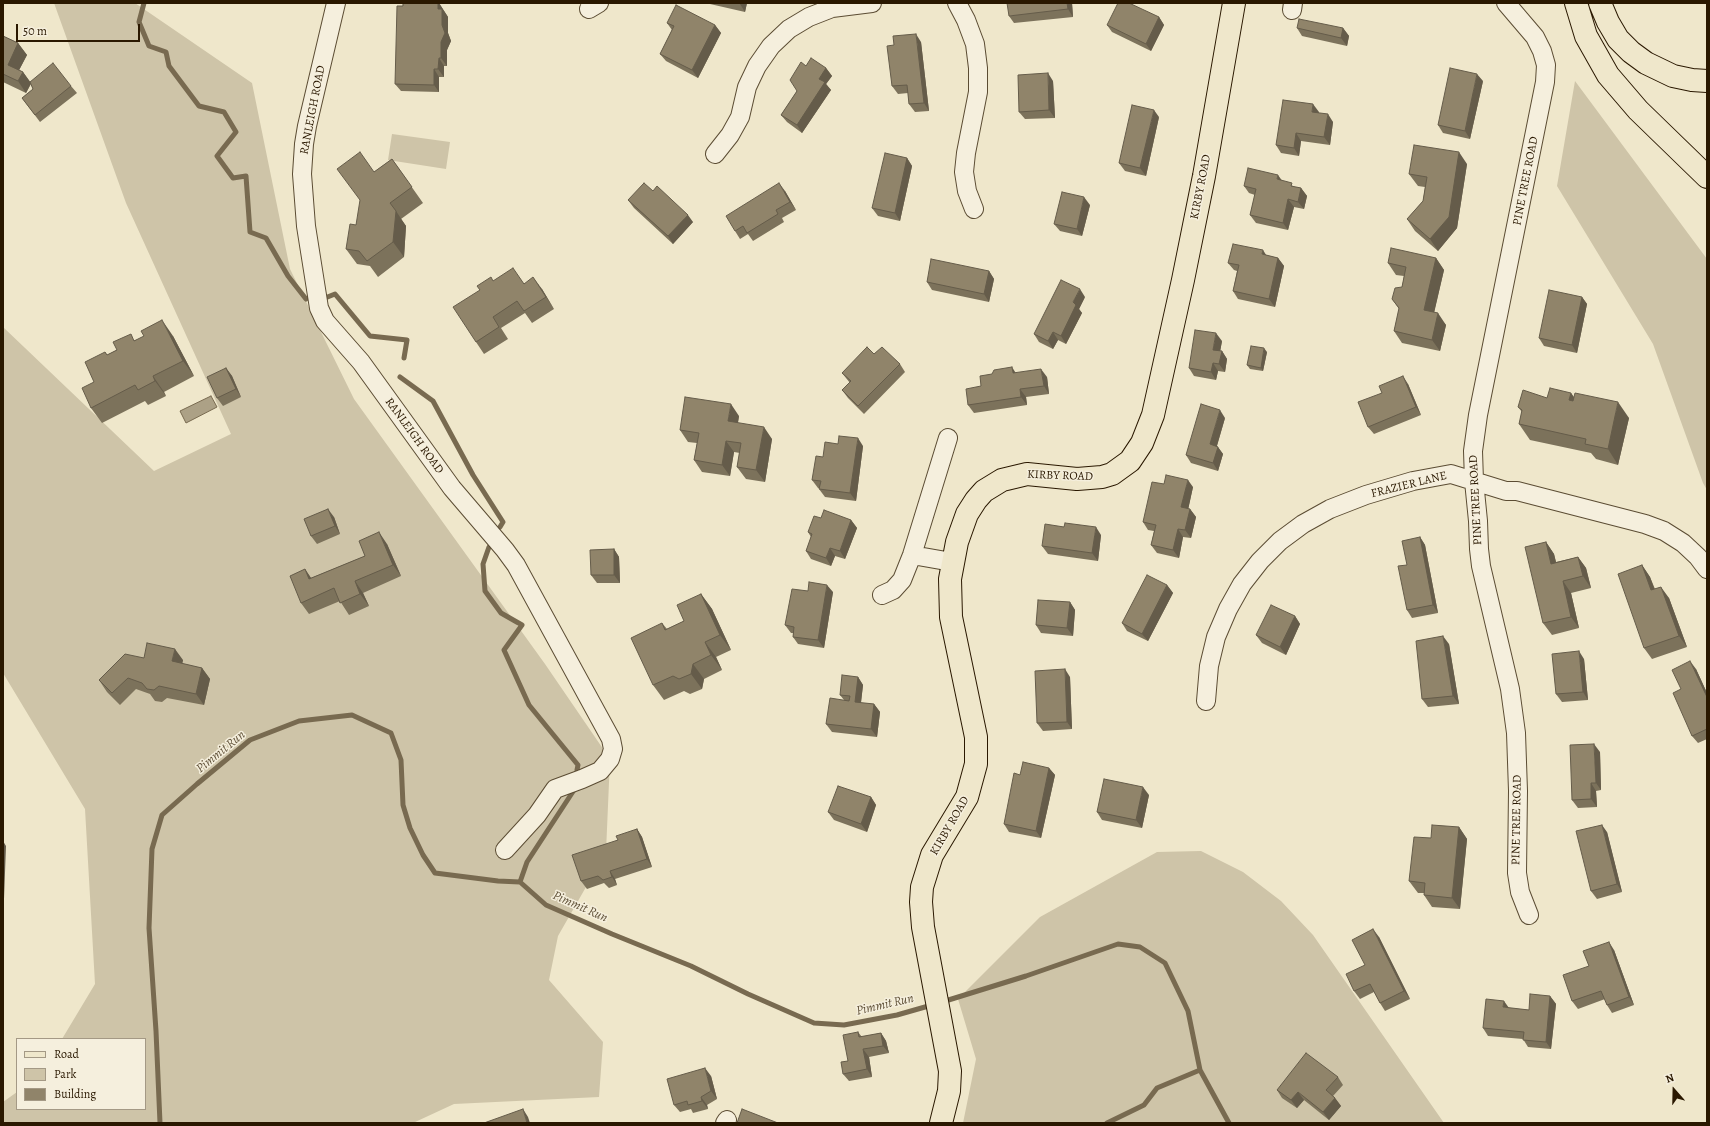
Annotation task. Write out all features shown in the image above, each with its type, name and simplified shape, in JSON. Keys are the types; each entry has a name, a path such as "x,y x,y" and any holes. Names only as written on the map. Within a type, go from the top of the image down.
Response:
{"main road":[{"name":"KIRBY ROAD","path":"941,1123 949,1091 950,1071 923,927 921,902 922,887 932,855 967,797 974,775 977,751 973,717 951,617 950,597 952,562 959,535 967,514 980,496 994,484 1008,478 1027,474 1077,479 1102,477 1121,468 1130,461 1142,443 1153,415 1183,280 1204,176 1234,3"},
{"path":"1576,3 1586,36 1608,75 1638,110 1707,177"},
{"path":"1600,3 1608,22 1618,39 1646,64 1673,76 1707,81"}],"street":[{"name":"RANLEIGH ROAD","path":"336,3 307,126 303,166 306,226 319,308 325,321 361,362 452,488 506,550 527,584 611,739 613,749 610,759 600,771 579,781 555,789 530,824 505,850"},
{"path":"715,154 730,135 740,117 747,87 756,66 771,46 789,30 809,17 832,6 872,3"},
{"path":"957,3 966,20 974,44 978,68 978,92 966,153 964,172 967,191 974,209"},
{"name":"PINE TREE ROAD","path":"1506,3 1535,37 1542,51 1546,65 1545,82 1478,416 1473,451 1478,521 1478,549 1510,689 1516,732 1518,791 1517,873 1520,892 1529,915"},
{"path":"882,595 893,590 902,580 912,555 948,438"},
{"name":"FRAZIER LANE","path":"1206,701 1209,666 1216,637 1228,609 1242,584 1256,566 1280,541 1303,524 1330,509 1366,495 1412,481 1451,474 1506,491 1517,491 1646,524 1664,531 1683,542 1698,557 1707,569"},
{"path":"912,555 952,562"}],"green space":[{"path":"54,3 135,3 252,83 290,269 354,399 545,664 610,759 606,852 558,936 549,980 603,1042 599,1097 454,1104 413,1123 3,1123 3,1102 16,1093 16,1110 146,1110 146,1038 63,1038 95,984 85,809 3,673 3,327 154,471 231,434 126,203"},
{"path":"1575,81 1707,259 1707,490 1703,483 1653,344 1557,186"},
{"path":"392,134 450,142 446,169 388,160"},
{"path":"1201,851 1243,872 1281,901 1313,935 1444,1123 963,1123 976,1059 958,999 1040,917 1157,852"}],"shaded area":[{"path":"211,396 217,407 186,423 180,411"}],"building":[{"path":"403,3 438,3 438,9 442,9 442,25 445,33 441,42 441,58 439,58 438,69 434,69 434,85 395,84 397,6 403,6"},
{"path":"1007,3 1067,3 1068,9 1009,16"},
{"path":"1118,3 1129,3 1159,17 1146,44 1107,25"},
{"path":"676,5 715,25 692,70 660,54 674,26 667,23"},
{"path":"1299,19 1343,28 1341,38 1297,28"},
{"path":"916,34 924,103 909,104 907,85 892,86 887,46 894,45 893,36"},
{"path":"3,36 18,43 8,65 23,72 18,81 3,74"},
{"path":"811,58 826,68 819,79 825,82 797,125 781,115 797,91 790,80 801,62 806,66"},
{"path":"53,63 71,86 35,115 22,98 33,89 30,82"},
{"path":"1450,68 1477,74 1465,131 1438,125"},
{"path":"1048,73 1049,110 1019,112 1018,75"},
{"path":"1283,100 1313,104 1312,112 1328,114 1324,137 1296,133 1294,148 1276,145"},
{"path":"1132,105 1154,110 1140,168 1119,163"},
{"path":"1414,145 1459,152 1449,217 1430,239 1407,219 1423,201 1427,177 1409,174"},
{"path":"360,152 374,172 392,159 412,187 390,203 396,211 393,242 367,261 359,251 346,249 350,224 356,225 360,200 337,169"},
{"path":"885,153 907,158 895,213 872,208"},
{"path":"1248,168 1278,175 1277,179 1292,183 1291,186 1301,188 1298,202 1288,199 1283,223 1250,215 1256,189 1244,186"},
{"path":"644,183 653,191 657,186 688,215 668,236 628,200"},
{"path":"779,183 790,202 776,210 778,214 747,233 743,226 735,231 726,216"},
{"path":"1062,192 1084,197 1077,229 1054,224"},
{"path":"1233,244 1263,250 1262,254 1278,258 1269,299 1233,291 1239,265 1228,263"},
{"path":"1391,248 1436,258 1424,310 1438,313 1432,340 1394,331 1399,308 1392,299 1395,288 1402,287 1406,267 1388,263"},
{"path":"931,259 989,271 984,294 927,282"},
{"path":"513,268 524,284 533,277 546,297 524,311 517,301 493,317 499,327 476,342 453,307 480,290 477,286 491,277 493,281"},
{"path":"1061,280 1080,289 1073,302 1076,305 1061,336 1053,332 1048,341 1034,334"},
{"path":"1549,290 1582,297 1572,345 1539,338"},
{"path":"162,320 183,361 153,376 155,381 138,390 135,385 91,408 82,388 94,382 85,362 105,352 107,355 117,350 113,342 131,334 134,341 144,336 141,331"},
{"path":"1195,330 1216,333 1213,350 1222,351 1219,364 1213,363 1211,372 1189,368"},
{"path":"1251,346 1264,348 1261,368 1247,365"},
{"path":"867,347 874,354 882,347 900,364 858,406 842,390 851,381 842,373"},
{"path":"1012,367 1013,373 1041,369 1044,386 1020,389 1021,397 968,405 966,389 981,386 980,376 992,374 994,370"},
{"path":"226,368 236,389 217,398 207,377"},
{"path":"1403,376 1416,407 1368,427 1358,402 1382,393 1379,386"},
{"path":"1550,388 1571,393 1569,400 1573,401 1575,393 1618,402 1608,449 1585,444 1586,439 1519,424 1522,410 1518,407 1523,390 1547,398"},
{"path":"685,397 731,404 728,421 764,427 756,470 737,467 741,443 726,441 722,465 694,460 699,433 680,430"},
{"path":"1201,404 1220,410 1210,444 1218,447 1213,463 1186,455"},
{"path":"839,436 858,438 850,493 819,489 821,481 812,480 816,456 823,457 825,442 838,444"},
{"path":"1166,475 1188,480 1181,507 1190,509 1185,530 1178,529 1173,550 1151,545 1156,525 1143,522 1152,482 1164,484"},
{"path":"328,509 335,526 311,536 304,519"},
{"path":"824,510 851,520 840,551 830,548 826,558 806,551 812,534 808,532 814,516 821,518"},
{"path":"1065,523 1096,527 1092,553 1042,546 1045,524 1064,527"},
{"path":"379,532 393,565 355,581 360,594 340,603 334,588 301,603 290,576 305,569 309,579 365,556 359,541"},
{"path":"1420,537 1433,605 1407,610 1398,566 1407,565 1402,541"},
{"path":"1546,542 1551,564 1578,557 1583,576 1563,581 1571,617 1543,623 1525,547"},
{"path":"614,549 614,575 591,575 590,550"},
{"path":"1642,565 1651,590 1661,587 1679,636 1644,648 1618,574"},
{"path":"1147,575 1167,585 1142,634 1122,623"},
{"path":"809,582 827,585 818,640 793,637 794,627 785,625 792,589 808,591"},
{"path":"701,594 720,635 705,642 711,655 693,664 691,674 679,679 673,676 653,685 631,638 662,623 665,630 684,621 677,605"},
{"path":"1038,600 1070,602 1067,628 1036,625"},
{"path":"1271,605 1295,616 1280,647 1256,635"},
{"path":"1443,636 1453,696 1422,699 1416,641"},
{"path":"147,643 175,649 172,661 202,668 196,694 159,686 154,690 147,689 142,683 128,678 112,693 99,680 125,654 144,658"},
{"path":"1579,651 1583,692 1556,694 1552,654"},
{"path":"1690,661 1707,697 1707,729 1692,736 1673,693 1681,689 1672,670"},
{"path":"1065,669 1067,722 1037,723 1035,671"},
{"path":"842,675 858,677 855,702 874,704 871,729 826,724 830,698 849,701 850,696 840,695"},
{"path":"1594,744 1596,783 1591,783 1591,799 1572,800 1570,745"},
{"path":"1023,762 1049,768 1036,831 1004,824 1014,773 1020,775"},
{"path":"1104,779 1143,787 1136,820 1097,812"},
{"path":"838,786 871,797 861,824 828,812"},
{"path":"1432,825 1459,827 1452,898 1424,895 1425,883 1409,881 1414,837 1431,838"},
{"path":"1602,825 1617,884 1591,891 1576,831"},
{"path":"637,829 647,859 610,871 612,877 603,880 598,876 581,881 572,855 618,840 616,836"},
{"path":"1373,929 1404,991 1380,1003 1370,984 1354,991 1346,974 1365,965 1352,940"},
{"path":"1609,942 1629,997 1607,1005 1601,991 1572,1001 1563,975 1589,966 1583,951"},
{"path":"1530,994 1550,996 1546,1042 1523,1040 1524,1032 1483,1028 1486,999 1504,1001 1503,1007 1529,1010"},
{"path":"858,1032 859,1037 881,1033 883,1046 863,1049 867,1069 843,1074 841,1062 848,1061 843,1035"},
{"path":"1306,1053 1338,1077 1326,1090 1335,1098 1323,1112 1298,1092 1291,1100 1277,1090"},
{"path":"705,1068 711,1091 701,1097 702,1101 688,1105 687,1101 674,1105 667,1079"},
{"path":"523,1109 527,1123 484,1123"},
{"path":"742,1109 778,1123 737,1123"}],"waterway":[{"path":"144,3 139,22 149,46 166,52 169,66 199,106 224,112 236,132 217,156 233,178 246,176 250,232 266,238 288,276 306,299"},
{"path":"325,298 335,294 370,336 407,340 404,358"},
{"path":"400,377 433,401 473,475 503,522 500,527"},
{"path":"489,547 483,564 485,591 501,613 522,625 504,650 529,705 578,765 577,770"},
{"name":"Pimmit Run","path":"160,1123 149,928 152,849 162,815 250,740 299,721 352,715 391,733 401,760 403,805 410,828 423,855 435,873 498,881 520,882 546,905 691,966 748,994 814,1023 844,1025 897,1015 932,1005"},
{"path":"520,882 527,862 574,790"},
{"name":"Pimmit Run","path":"942,1002 1026,976 1118,944 1140,947 1165,963 1188,1011 1200,1070 1229,1123"},
{"path":"1107,1123 1144,1105 1157,1088 1200,1070"}]}
